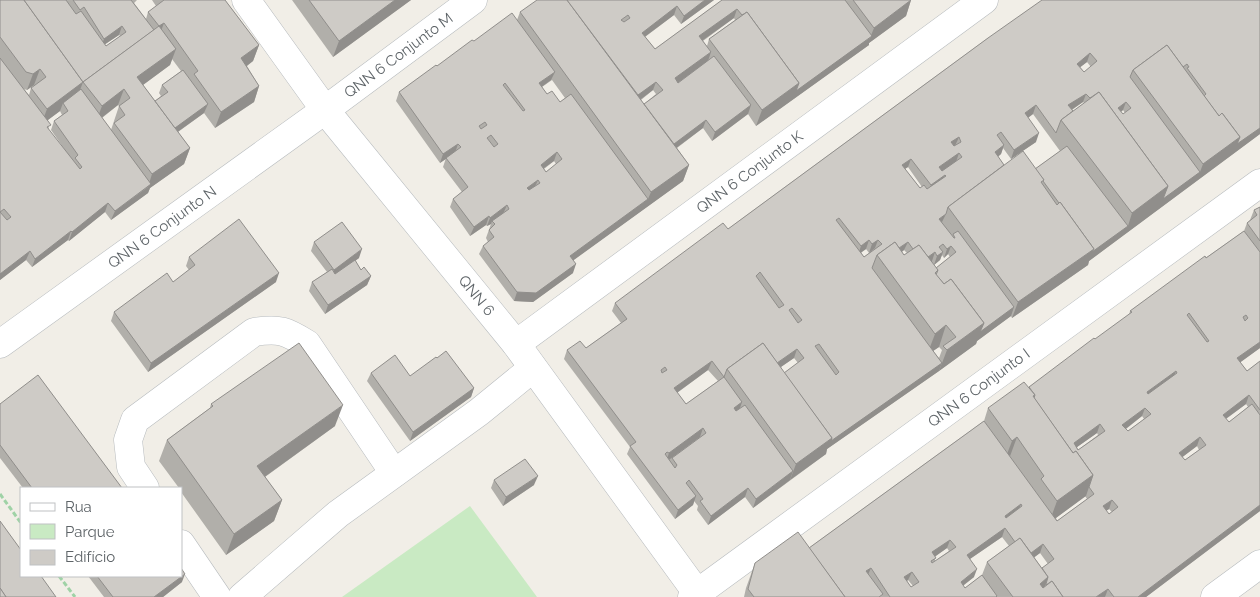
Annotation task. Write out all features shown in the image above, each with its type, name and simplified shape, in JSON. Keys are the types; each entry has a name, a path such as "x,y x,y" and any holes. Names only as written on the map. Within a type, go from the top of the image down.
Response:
{"street":[{"name":"QNN 6","path":"246,0 325,110 516,344 697,596"},
{"name":"QNN 6 Conjunto M","path":"325,110 473,0"},
{"name":"QNN 6 Conjunto K","path":"516,344 984,0"},
{"name":"QNN 6 Conjunto N","path":"0,344 325,110"},
{"name":"QNN 6 Conjunto I","path":"697,596 1260,184"},
{"path":"144,487 131,467 128,440 135,420 254,332 266,330 288,332 308,344 394,473"},
{"path":"242,597 338,514 479,412 533,368"},
{"path":"182,546 216,597"},
{"path":"1215,597 1260,564"}],"path":[{"path":"0,494 20,522"},
{"path":"60,577 75,597"}],"green space":[{"path":"470,506 537,597 342,597"}],"building":[{"path":"0,0 24,0 83,82 47,109 31,88 46,77 40,69 33,74 26,72 0,37"},
{"path":"24,0 66,0 76,14 81,11 106,46 126,32 122,26 104,39 84,7 80,10 73,0 131,0 154,30 83,82"},
{"path":"164,0 225,0 259,45 241,58 259,86 221,112 194,74 198,71 164,23 159,26 148,12"},
{"path":"309,0 395,0 339,41"},
{"path":"537,0 567,0 689,165 651,192 520,12"},
{"path":"567,0 705,0 684,16 677,6 642,33 655,49 722,0 845,0 872,36 796,91 799,83 747,12 742,15 737,9 699,36 711,52 675,78 678,83 714,56 751,105 715,132 706,120 674,144 644,104 663,90 656,82 638,95","holes":["628,15 630,18 624,22 621,20"]},
{"path":"853,0 911,0 874,28"},
{"path":"1042,0 1260,0 1260,128 1237,144 1240,137 1222,113 1219,116 1204,96 1206,94 1187,68 1189,67 1187,64 1183,67 1167,45 1133,70 1130,77 1200,172 1163,199 1168,186 1099,92 1090,98 1086,94 1068,105 1073,111 1061,120 1056,133 1036,105 1025,113 1039,133 1014,150 1001,132 997,135 1004,145 995,152 1004,165 948,207 946,214 939,219 954,238 953,234 958,231 1014,307 980,332 984,323 951,279 944,284 936,275 938,270 936,268 956,252 951,246 947,249 943,244 939,247 943,252 937,256 935,252 928,257 919,245 913,249 908,242 899,248 895,242 877,255 872,268 942,363 831,441 832,438 784,373 804,358 797,349 777,363 763,343 727,369 724,377 742,402 734,408 736,411 745,405 793,471 756,499 748,488 711,516 700,501 703,499 689,480 686,483 696,496 678,510 630,446 636,442 567,350 580,341 586,348 627,319 615,303 723,223 728,229","holes":["1090,53 1097,61 1084,72 1077,64","1126,102 1131,108 1123,114 1118,108","959,137 961,142 954,146 951,142","959,153 962,157 942,171 939,167","911,159 931,185 946,176 927,189 924,185 920,188 902,165","839,218 861,246 869,240 872,244 878,240 882,244 864,257 836,220","760,272 784,305 779,308 756,276","792,308 802,320 798,323 789,310","819,344 839,372 836,375 815,346","712,361 724,377 686,404 674,388","665,367 667,370 662,373 661,370","703,428 706,433 672,458 677,465 675,468 665,454"]},
{"path":"747,12 799,83 762,110 709,39"},
{"path":"512,13 555,72 539,83 547,94 552,91 560,102 571,94 648,199 570,256 576,264 536,293 517,292 483,246 494,237 489,230 495,224 492,221 509,209 507,205 474,227 453,199 468,187 446,158 461,147 458,144 443,154 399,92 472,40 474,41","holes":["505,83 525,110 523,111 503,85","485,122 487,125 481,129 479,126","491,135 498,144 494,147 487,138","557,152 562,159 546,172 541,165","538,180 540,183 529,190 527,188"]},
{"path":"159,26 176,49 137,77 190,148 152,174 114,123 125,115 119,106 130,98 124,89 102,106 83,82"},
{"path":"1167,45 1219,116 1222,113 1240,137 1203,164 1133,70"},
{"path":"0,58 51,125 47,127 80,169 82,167 75,158 78,155 54,121 68,111 63,103 81,89 151,184 115,211 108,203 35,259 30,251 0,274","holes":["4,209 11,217 7,220 0,212"]},
{"path":"183,70 208,104 175,128 155,101 168,92 162,85"},
{"path":"1099,92 1168,186 1132,213 1061,120"},
{"path":"1067,146 1128,226 1092,252 1094,249 1035,169"},
{"path":"1023,151 1044,180 1041,182 1057,205 1060,202 1094,249 1018,302 948,207"},
{"path":"1260,207 1260,241 1247,223 1257,215 1254,210"},
{"path":"239,219 279,273 151,363 114,312 167,273 173,282 195,265 189,257"},
{"path":"342,222 362,249 334,270 314,242"},
{"path":"1244,231 1260,252 1260,342 1237,358 1247,371 1260,361 1260,410 1249,395 1223,415 1229,422 1252,404 1260,415 1260,505 1138,597 1114,597 1108,589 1096,597 1063,597 1052,581 1046,585 1048,577 1042,568 1054,559 1043,544 1031,553 1020,538 1015,542 1005,528 967,555 977,569 961,582 965,588 982,575 996,597 890,597 871,568 866,571 883,594 879,597 845,597 809,548 984,421 1057,521 1094,494 1089,487 1093,475 1076,451 1073,453 1034,398 1035,395 1029,387 1205,256 1206,258","holes":["1189,313 1209,341 1207,342 1187,315","1176,371 1177,373 1148,394 1147,392","1145,408 1151,414 1128,431 1122,425","1100,424 1105,431 1078,450 1074,443","1200,437 1206,445 1185,460 1179,453","1112,500 1118,507 1109,514 1103,506","1021,504 1022,506 1006,518 1005,516","950,540 956,547 932,563 931,561 936,558 932,552","912,572 919,582 911,587 904,577"]},
{"path":"895,242 904,255 919,245 938,270 935,273 944,284 951,279 984,323 947,350 943,346 956,337 946,325 935,334 877,255"},
{"path":"355,260 361,270 364,267 371,276 328,305 312,282 332,269 335,274"},
{"path":"299,343 343,405 257,466 282,500 234,534 167,440 213,406 211,404"},
{"path":"763,343 832,438 796,464 727,369"},
{"path":"446,351 474,388 413,432 371,373 395,355 410,376"},
{"path":"38,375 121,487 31,487 0,445 0,404"},
{"path":"1024,382 1035,395 1033,396 1073,453 1076,451 1093,475 1057,501 1041,479 1044,476 1017,437 1012,441 988,408"},
{"path":"525,459 538,476 506,497 494,480"},
{"path":"0,521 20,549 20,577 42,577 56,597 6,597 0,588"},
{"path":"798,532 845,597 754,597 748,589 755,563"},
{"path":"1020,538 1048,577 1040,584 1043,588 1052,581 1063,597 1013,597 987,562"},
{"path":"98,577 181,577 154,597 113,597"},
{"path":"0,588 6,597 0,597"}]}
